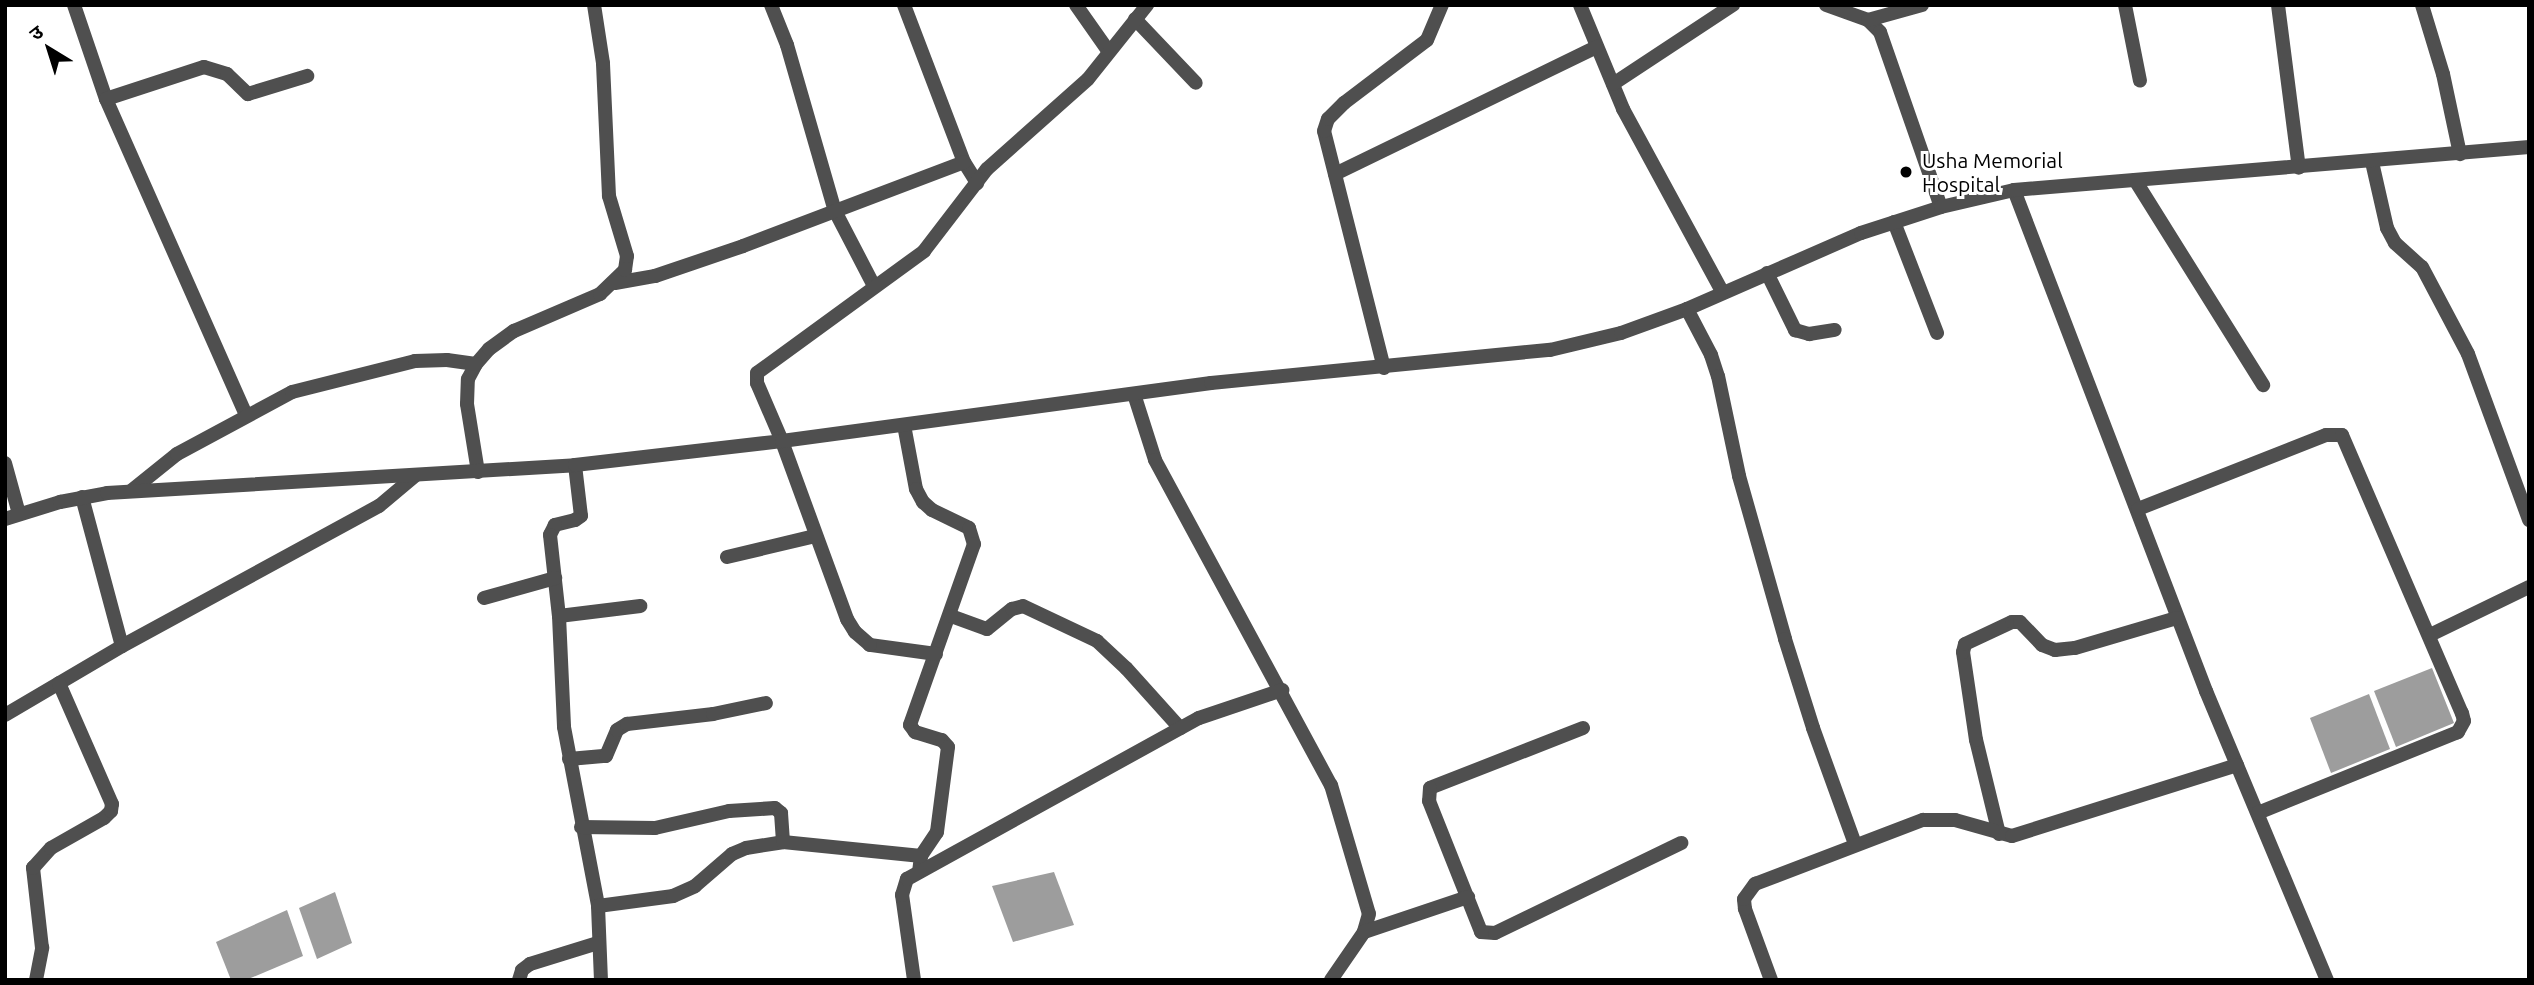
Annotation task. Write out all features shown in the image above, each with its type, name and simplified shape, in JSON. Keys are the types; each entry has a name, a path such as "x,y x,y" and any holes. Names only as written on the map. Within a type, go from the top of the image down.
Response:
{"street":[{"path":"74,5 106,99 246,415"},
{"path":"478,472 467,404 468,379 476,364 489,349 514,331 600,293 625,270 626,256 609,196 603,63 594,5"},
{"path":"771,5 787,45 835,211 874,286"},
{"path":"904,5 964,162 977,183"},
{"path":"1076,5 1109,52"},
{"path":"936,654 870,645 860,638 847,619 782,441 757,383 757,373 925,251 1001,156 1088,79 1147,5"},
{"path":"1384,368 1325,144 1328,118 1427,40 1442,5"},
{"path":"1580,5 1623,108 1723,293"},
{"path":"1613,84 1733,5"},
{"path":"1826,5 1868,20 1880,32 1941,207"},
{"path":"1868,20 1922,5"},
{"path":"2125,5 2140,80"},
{"path":"2278,5 2299,167"},
{"path":"2422,5 2443,74 2460,154"},
{"path":"1135,19 1196,83"},
{"path":"1335,174 1597,47"},
{"path":"106,99 193,68 220,70 248,94 307,76"},
{"path":"5,463 12,516 82,497 131,491 575,465 782,441 1211,383 1550,350 1621,332 1687,309 1894,222 1941,207 2014,190 2529,147"},
{"path":"615,282 655,276 964,162"},
{"path":"2372,162 2388,228 2395,243 2422,267 2468,354 2529,520"},
{"path":"2136,180 2263,385"},
{"path":"2014,190 2138,509 2177,618 2327,980"},
{"path":"1894,222 1937,333"},
{"path":"1766,274 1795,330 1809,334 1835,330"},
{"path":"1687,309 1711,355 1718,376 1739,476 1785,639 1813,728 1855,845"},
{"path":"131,491 153,470 177,454 292,392 415,361 447,360 476,364"},
{"path":"1134,394 1155,460 1282,690 1331,785 1369,915 1364,932 1331,980"},
{"path":"904,425 916,489 923,502 942,516 969,528 974,544 951,616 910,725 915,732 942,740 948,747 937,832 921,856 919,872"},
{"path":"2138,509 2326,435 2342,435 2462,713 2462,728 2258,813"},
{"path":"575,465 581,516 555,525 550,530 559,616 564,727 598,906 601,980"},
{"path":"5,715 122,646 379,506 416,475"},
{"path":"82,497 122,646"},
{"path":"727,557 815,536"},
{"path":"484,598 555,578"},
{"path":"2430,635 2529,587"},
{"path":"559,616 640,606"},
{"path":"951,616 987,629 1012,609 1023,606 1097,642 1126,668 1180,728"},
{"path":"1999,834 1976,740 1963,652 1965,644 2012,622 2020,622 2042,645 2055,650 2075,648 2177,618"},
{"path":"36,980 42,948 33,868 51,848 104,818 111,811 112,804 59,683"},
{"path":"914,980 902,895 907,879 961,853 1199,718 1282,690"},
{"path":"569,759 606,756 617,730 627,724 713,714 766,703"},
{"path":"1583,728 1430,788 1429,800 1481,932 1495,933 1681,843"},
{"path":"1771,980 1745,909 1747,891 1755,884 1855,845 1936,818 1955,820 2012,836 2237,765"},
{"path":"582,827 655,828 729,811 775,807 781,813 783,842"},
{"path":"598,906 673,896 695,886 732,854 746,848 783,842 921,856"},
{"path":"1364,932 1468,897"},
{"path":"519,980 522,970 530,964 598,943"}],"shaded area":[{"path":"2432,668 2454,723 2396,747 2374,691"},
{"path":"2369,694 2390,749 2331,773 2310,718"},
{"path":"1054,872 1074,925 1013,942 992,886"},
{"path":"335,892 352,943 317,959 299,908"},
{"path":"287,910 303,956 246,980 231,980 216,942"}],"place":[{"name":"Usha Memorial Hospital","path":"1906,172"}]}
